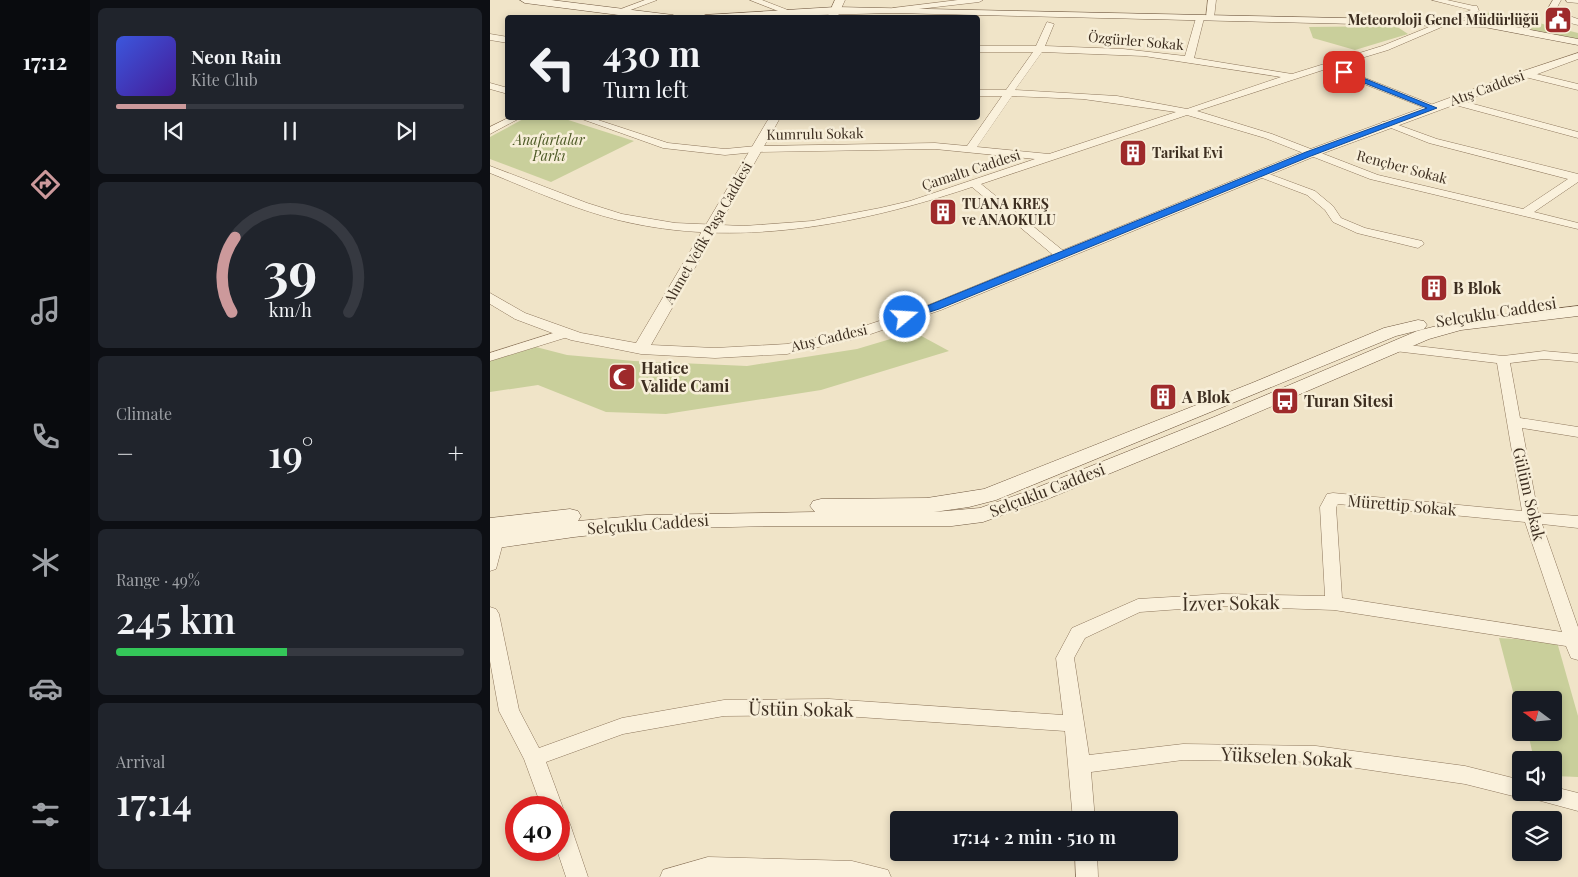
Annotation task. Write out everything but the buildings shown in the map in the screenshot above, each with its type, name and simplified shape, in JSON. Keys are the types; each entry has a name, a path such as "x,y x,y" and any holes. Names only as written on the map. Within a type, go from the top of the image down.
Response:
{"main road":[{"path":"524,0 645,15"},
{"path":"746,15 836,9 1450,22 1484,24 1578,42"},
{"name":"Selçuklu Caddesi","path":"492,535 502,523 648,509 914,505 966,501 989,495 1390,332 1447,316 1578,300"},
{"name":"Selçuklu Caddesi","path":"492,535 646,522 770,519 952,519 984,515 1221,421 1423,335 1460,325 1578,311"}],"street":[{"path":"617,12 654,0"},
{"path":"754,0 789,12"},
{"path":"894,10 946,2 979,0"},
{"path":"1189,59 1212,0"},
{"name":"Çamaltı Caddesi","path":"490,169 586,206 640,221 709,230 745,231 771,229 861,217 914,203 1291,77 1385,48 1475,10 1474,8 1436,0"},
{"path":"1557,0 1550,12 1559,17 1578,22"},
{"path":"1570,0 1578,1"},
{"path":"970,149 1007,92 1039,49 1050,24"},
{"path":"490,37 505,40"},
{"name":"Özgürler Sokak","path":"980,49 1123,52 1189,59 1291,77"},
{"name":"Atış Caddesi","path":"490,297 520,316 577,337 641,349 715,352 787,349 859,333 936,307 1309,154 1386,124 1578,56"},
{"path":"1326,66 1433,108"},
{"path":"1524,74 1578,87"},
{"path":"490,86 505,90"},
{"name":"Rençber Sokak","path":"980,93 1077,94 1127,99 1187,112 1254,131 1309,154 1373,177 1526,212 1576,226"},
{"path":"1451,101 1578,135"},
{"path":"490,131 511,120"},
{"name":"Kumrulu Sokak","path":"590,120 667,146 725,152 756,149 935,146 1052,158"},
{"name":"Ahmet Vefik Paşa Caddesi","path":"641,349 773,120"},
{"path":"1386,124 1433,141 1577,178"},
{"path":"1261,174 1311,193 1329,208 1337,220 1361,231 1418,244"},
{"path":"1526,212 1577,178"},
{"path":"973,183 1062,256"},
{"path":"490,357 566,333"},
{"path":"1391,347 1503,360 1544,355 1578,358"},
{"name":"Gülüm Sokak","path":"1503,360 1531,516 1576,645"},
{"path":"1513,422 1578,432"},
{"name":"Mürettip Sokak","path":"1334,603 1328,507 1333,498 1578,522"},
{"path":"490,565 492,535"},
{"name":"İzver Sokak","path":"1083,811 1080,766 1065,658 1078,633 1138,606 1222,600 1334,603 1576,645"},
{"path":"490,614 509,710 534,758 548,796"},
{"name":"Üstün Sokak","path":"534,758 622,726 724,708 829,707 1074,724"},
{"name":"Yükselen Sokak","path":"1080,766 1183,752 1316,754 1465,776 1512,787"},
{"path":"1562,798 1578,802"},
{"path":"570,856 577,877"},
{"path":"1086,861 1087,877"},
{"path":"671,877 708,867 852,871 880,877"}],"green space":[{"path":"1492,11 1578,33 1578,39 1476,18"},
{"path":"1396,26 1408,34 1355,50 1313,38 1309,27"},
{"name":"Anafartalar Parkı","path":"521,120 568,120 634,141 551,182 490,159 490,137"},
{"path":"914,332 949,351 821,390 666,414 606,412 538,385 490,392 490,361 536,347 567,355 634,361 747,366 857,349"},
{"path":"1499,638 1557,642 1578,716 1578,777 1562,776 1562,751 1532,751 1530,741 1562,741 1562,691 1513,691"}],"place":[{"name":"Meteoroloji Genel Müdürlüğü","path":"1558,20"},
{"name":"Tarikat Evi","path":"1133,153"},
{"name":"TUANA KREŞ ve ANAOKULU","path":"943,212"},
{"name":"B Blok","path":"1434,288"},
{"name":"Hatice Valide Cami","path":"622,377"},
{"name":"A Blok","path":"1163,397"},
{"name":"Turan Sitesi","path":"1285,401"}],"route":[{"path":"905,317 936,307 1309,154 1433,108 1344,72"}]}
